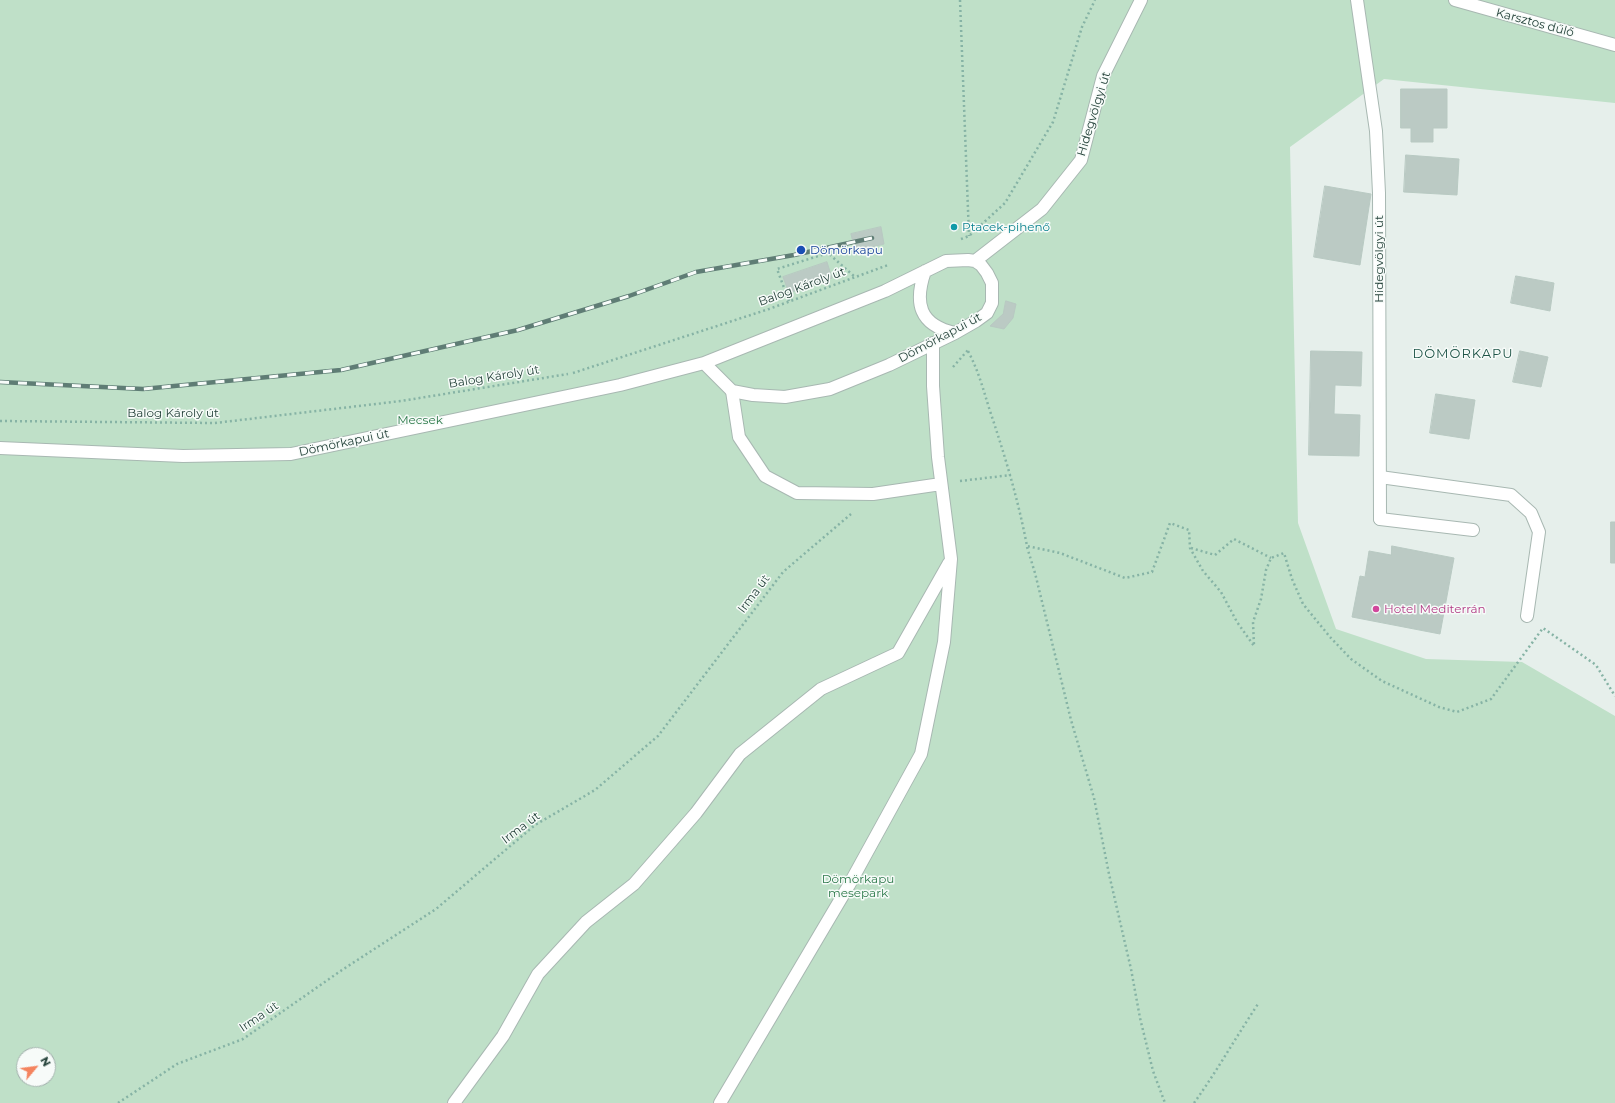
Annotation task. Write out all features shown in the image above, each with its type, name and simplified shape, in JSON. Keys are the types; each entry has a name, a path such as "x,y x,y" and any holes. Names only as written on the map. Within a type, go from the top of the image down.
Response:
{"street":[{"name":"Hidegvölgyi út","path":"975,261 1042,209 1081,160 1103,76 1141,0"},
{"name":"Hidegvölgyi út","path":"1357,0 1376,131 1379,200 1380,519 1473,530"},
{"name":"Karsztos dűlő","path":"1455,0 1615,45"},
{"name":"Dömörkapui út","path":"0,448 183,456 291,454 613,386 704,363 885,291 946,261 975,261 987,273 992,283 992,303 987,313 955,333 889,365 830,390 785,397 753,395 732,391"},
{"path":"925,271 920,287 919,301 922,311 929,321 941,330 955,333"},
{"path":"720,1103 849,885 921,754 944,642 951,559 938,457 933,386 933,343"},
{"path":"704,363 732,391 739,438 765,476 797,493 873,494 941,484"},
{"path":"1380,477 1511,495 1531,513 1539,532 1527,616"},
{"path":"454,1103 503,1036 538,974 586,922 634,884 696,813 740,754 821,689 898,653 951,559"}],"path":[{"path":"960,0 969,236"},
{"path":"954,242 969,236 1004,203 1053,122 1082,27 1095,0"},
{"path":"789,301 777,269 828,253 856,277"},
{"name":"Balog Károly út","path":"0,421 215,423 402,401 572,373 789,301 893,263"},
{"path":"968,351 977,368 1020,506 1027,546 1069,712 1094,798 1109,874 1131,969 1140,1018 1153,1070 1165,1103"},
{"path":"941,484 1011,475"},
{"name":"Irma út","path":"118,1103 177,1064 243,1039 342,970 436,908 535,825 595,790 658,736 783,572 823,539 873,494"},
{"path":"1027,546 1060,553 1126,578 1152,572 1170,523 1190,530 1190,548 1203,571 1220,592 1237,622 1254,646 1253,622 1261,599 1266,570 1271,558 1284,553 1292,579 1303,604 1330,637 1351,659 1382,681 1439,707 1457,712 1491,699 1543,628 1596,665 1615,696"},
{"path":"1190,548 1215,555 1234,539 1271,558"},
{"path":"1194,1103 1212,1078 1235,1038 1258,1004"}],"green space":[{"name":"Mecsek","path":"0,0 1615,0 1615,103 1384,79 1290,147 1298,523 1336,629 1426,659 1522,662 1615,716 1615,1103 0,1103"}],"building":[{"path":"1401,89 1447,89 1447,128 1433,128 1433,142 1411,142 1411,128 1401,128"},
{"path":"1406,155 1459,159 1457,195 1404,192"},
{"path":"1325,186 1371,194 1360,265 1314,257"},
{"path":"881,227 884,244 855,251 851,234"},
{"path":"827,262 832,278 789,293 783,277"},
{"path":"1516,276 1554,283 1550,311 1511,303"},
{"path":"1006,301 1016,304 1013,318 1004,329 990,326 1003,314"},
{"path":"1311,351 1362,352 1361,386 1335,385 1334,414 1360,415 1359,456 1309,455"},
{"path":"1520,351 1548,357 1541,387 1513,382"},
{"path":"1436,394 1475,400 1469,439 1430,433"},
{"path":"1611,522 1615,522 1615,563 1611,563"},
{"path":"1392,546 1454,558 1440,634 1352,617 1360,576 1365,577 1369,551 1391,555"}],"railway":[{"path":"0,382 143,389 341,370 518,330 629,296 696,272 794,255 872,238"}],"place":[{"name":"Ptacek-pihenő","path":"954,227"},
{"name":"Dömörkapu","path":"801,250"},
{"name":"Hotel Mediterrán","path":"1376,609"}],"district":[{"name":"DÖMÖRKAPU","path":"1463,354"}],"park label":[{"name":"Dömörkapu mesepark","path":"858,886"}]}
